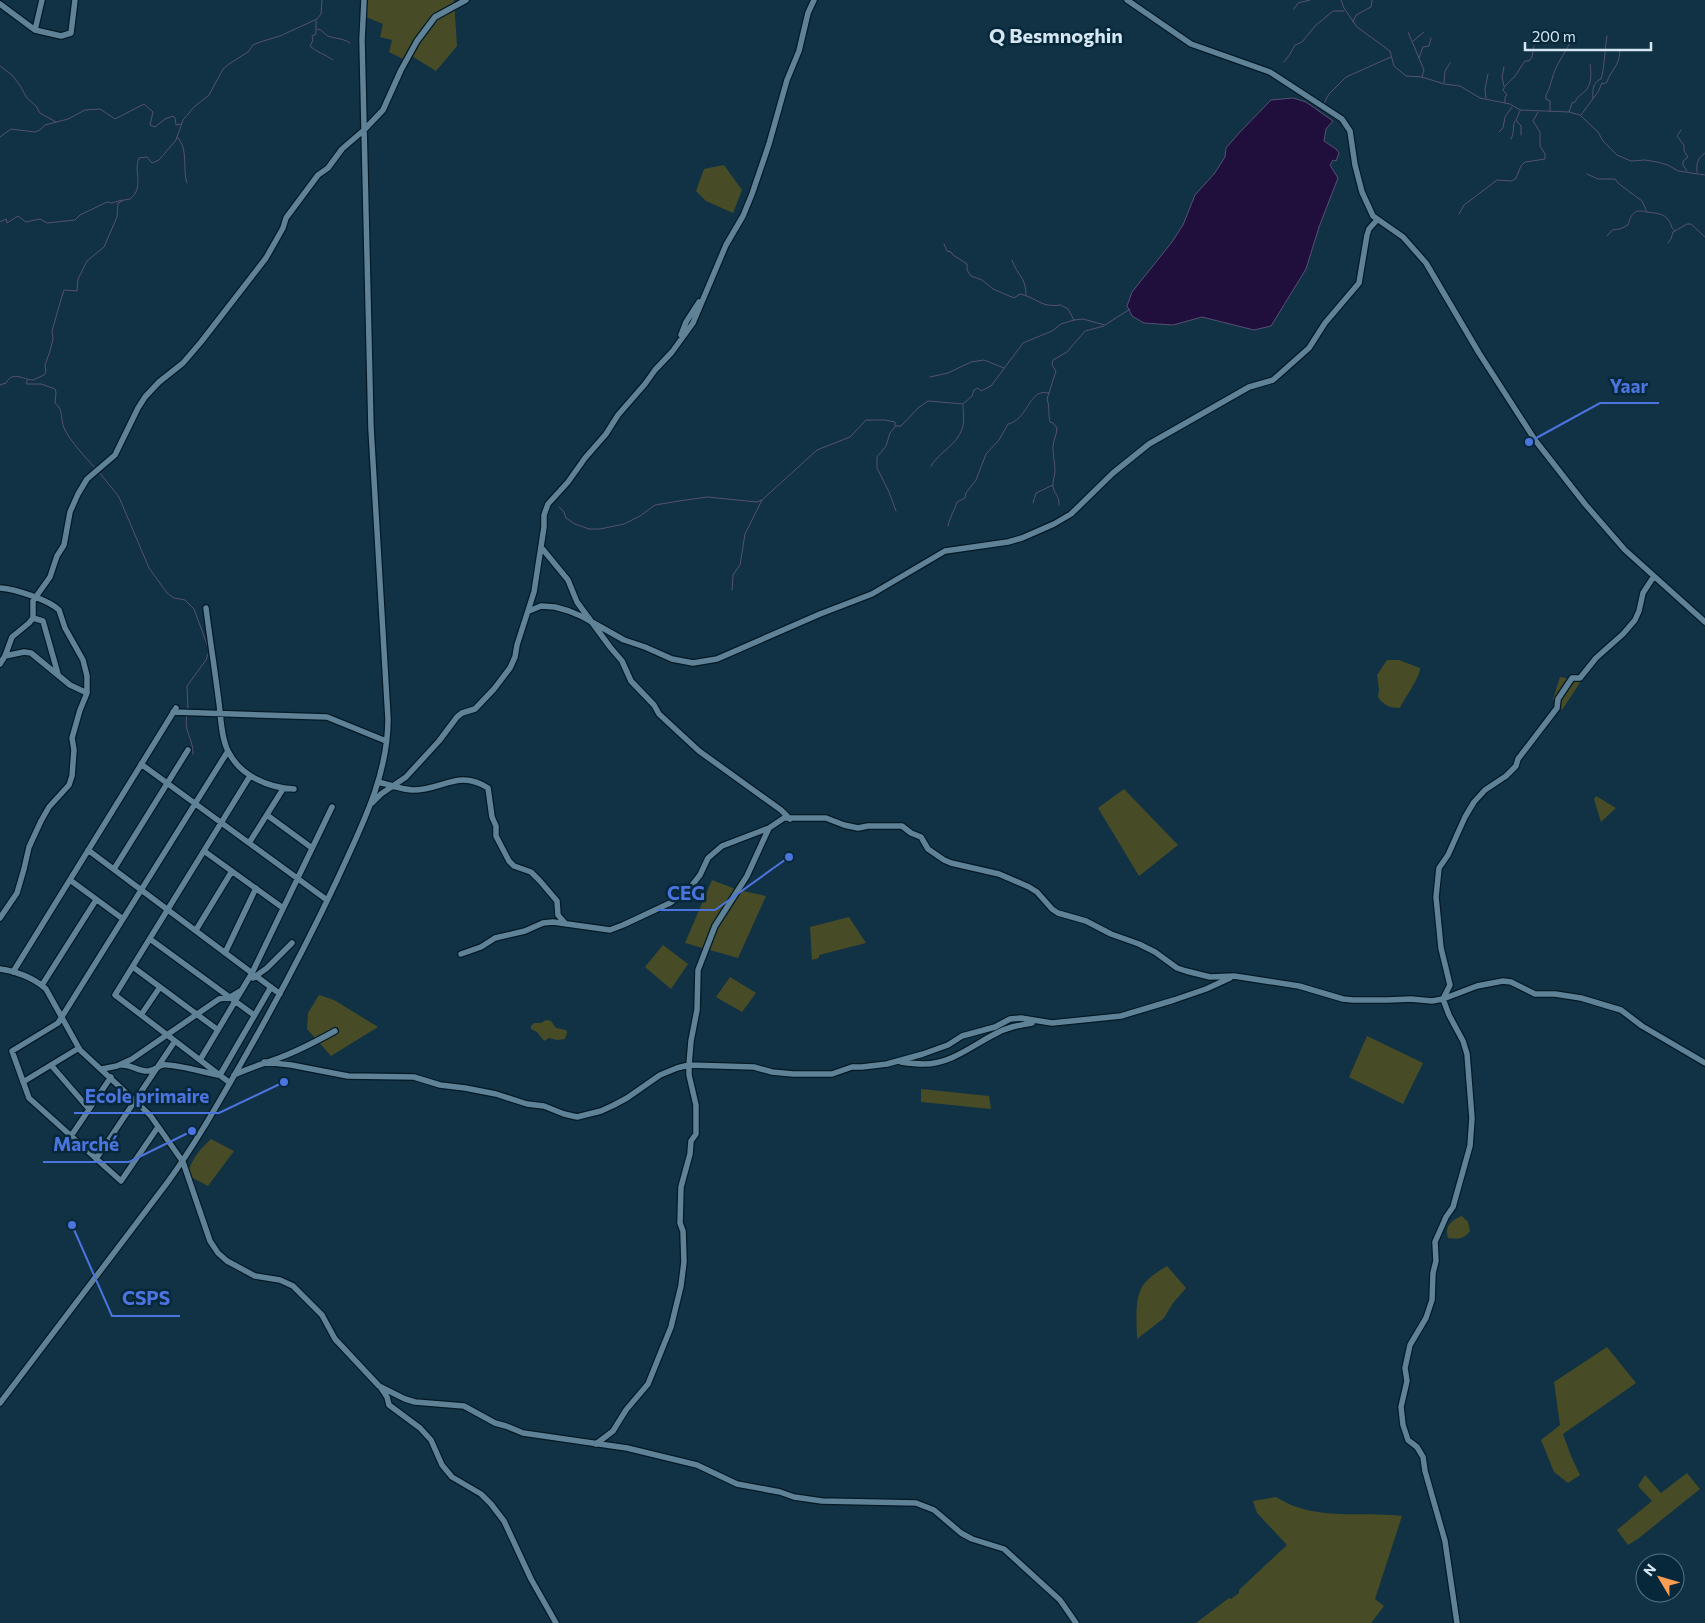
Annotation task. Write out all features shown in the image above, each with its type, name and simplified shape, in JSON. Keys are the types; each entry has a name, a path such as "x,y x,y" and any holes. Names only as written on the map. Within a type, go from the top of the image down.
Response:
{"street":[{"path":"35,30 42,0"},
{"path":"0,4 35,30 61,36 71,34 75,0"},
{"path":"0,1403 183,1162 220,1102 280,994 327,900 371,805 378,782 386,742 388,720 371,428 362,40 364,0"},
{"path":"33,618 32,607 35,598 47,582 57,556 64,545 70,512 87,479 115,455 145,397 192,354 266,258 283,228 286,218 318,175 328,168 342,149 383,110 401,70 417,41 439,14 466,0"},
{"path":"371,805 381,794 406,777 439,741 457,717 462,713 475,709 510,668 534,592 544,527 544,515 548,504 606,434 618,415 677,346 693,323 703,296 752,194 769,144 787,80 799,51 808,13 814,0"},
{"path":"1126,0 1191,44 1270,72 1342,119 1350,131 1352,157 1368,208 1377,220 1403,237 1426,263 1479,353 1535,440 1615,540 1705,622"},
{"path":"528,611 541,606 555,607 583,617 624,640 672,659 693,662 717,659 820,614 872,594 945,551 1008,542 1054,524 1071,514 1149,444 1249,387 1273,380 1309,348 1325,323 1359,283 1366,235 1377,220"},
{"path":"541,547 568,580 577,602 594,623 610,648 622,661 631,681 654,705 659,714 699,751 790,819"},
{"path":"1457,1623 1445,1541 1425,1471 1423,1457 1417,1447 1408,1440 1403,1425 1401,1408 1410,1345 1426,1318 1432,1300 1433,1273 1436,1261 1435,1242 1446,1217 1453,1207 1470,1146 1472,1118 1467,1054 1463,1041 1443,999 1450,985 1441,948 1436,897 1441,864 1448,856 1465,817 1474,802 1485,790 1506,776 1516,766 1518,759 1557,708 1558,699 1572,678 1580,678 1596,658 1629,627 1639,611 1647,587 1654,576"},
{"path":"0,588 9,589 52,604 59,610 83,660 87,693 72,738 74,750 70,781 49,807 41,821 29,847 17,893 0,918"},
{"path":"206,608 220,713 228,751 235,762 250,776 273,786 294,789"},
{"path":"0,664 12,637 33,618"},
{"path":"33,618 43,621 58,674"},
{"path":"5,656 24,652 31,653 70,685 87,693"},
{"path":"13,972 174,710 327,717 386,742"},
{"path":"114,869 188,750"},
{"path":"158,1127 121,1181 29,1098 12,1051 58,1023 228,751"},
{"path":"141,764 327,900"},
{"path":"230,1083 116,996 250,776"},
{"path":"378,782 410,790 428,789 461,779 470,780 488,788 492,817 496,826 496,836 509,861 514,866 531,872 540,881 557,902 558,915 566,923"},
{"path":"249,844 283,788"},
{"path":"254,974 297,878 332,807"},
{"path":"267,815 312,848"},
{"path":"460,954 481,947 495,938 525,930 543,922 566,923 610,930 670,903 689,889 700,875 708,858 722,846 769,828 784,818 826,818 858,828 868,826 902,826 911,833 921,837 928,849 951,864 999,874 1029,887 1037,892 1058,913 1086,921 1111,934 1139,944 1155,952 1177,968 1210,977 1234,976 1299,986 1343,999 1411,999 1432,1001 1443,999 1477,986 1503,981 1511,982 1534,994 1554,994 1581,998 1621,1010 1642,1026 1705,1063"},
{"path":"596,1444 613,1431 626,1410 648,1384 674,1316 681,1286 685,1245 680,1223 681,1187 690,1154 691,1141 696,1134 696,1104 689,1075 689,1065 697,1010 697,980 703,955 715,926 747,876 769,828"},
{"path":"88,850 280,994"},
{"path":"204,851 283,908"},
{"path":"196,930 232,871"},
{"path":"70,880 123,919"},
{"path":"225,953 256,888"},
{"path":"42,985 96,900"},
{"path":"150,938 254,1015"},
{"path":"200,1060 218,1030 232,999 254,974 281,956 292,943"},
{"path":"133,967 218,1030"},
{"path":"0,968 42,985 51,995 79,1048 150,1115 183,1162 210,1241 218,1253 227,1261 254,1276 280,1280 293,1286 322,1315 336,1339 379,1386 390,1404 420,1428 431,1440 442,1465 452,1477 480,1494 491,1504 504,1521 531,1580 556,1623"},
{"path":"897,1061 924,1064 936,1062 963,1052 996,1033 1015,1026 1037,1022 1063,1022 1121,1016 1206,989 1234,976"},
{"path":"142,1015 160,987"},
{"path":"220,1075 271,987"},
{"path":"117,1066 132,1059 219,999 232,999"},
{"path":"264,1062 300,1066 348,1076 414,1077 440,1085 496,1094 527,1104 544,1106 577,1117 601,1111 614,1105 628,1098 660,1075 689,1065 754,1067 772,1072 809,1075 832,1074 852,1067 897,1061 948,1045 962,1036 995,1026 1010,1019 1021,1018 1037,1022"},
{"path":"102,1069 128,1065 146,1072 157,1069 162,1065 220,1075 234,1075 302,1049 335,1031"},
{"path":"96,1159 175,1041"},
{"path":"23,1082 79,1048"},
{"path":"51,1065 89,1109"},
{"path":"71,1136 111,1077"},
{"path":"379,1386 415,1402 464,1406 474,1410 495,1424 506,1426 522,1433 628,1448 697,1465 737,1484 780,1492 794,1497 822,1501 916,1504 925,1506 934,1510 961,1533 972,1539 1004,1549 1060,1600 1076,1623"}],"green space":[{"path":"367,0 454,0 457,46 436,71 410,55 407,61 389,52 392,40 380,37 383,24 366,17"},
{"path":"724,165 742,190 733,213 706,201 696,191 704,169"},
{"path":"1387,660 1399,660 1420,668 1415,682 1400,708 1387,706 1378,697 1377,675"},
{"path":"1560,677 1581,681 1562,710 1553,699"},
{"path":"1124,789 1178,845 1139,876 1098,808"},
{"path":"1596,796 1616,808 1601,822 1594,799"},
{"path":"712,880 738,890 766,896 738,958 685,943"},
{"path":"849,917 866,943 819,955 819,958 812,960 810,927"},
{"path":"663,945 688,964 671,989 645,967"},
{"path":"730,977 756,993 742,1012 716,997"},
{"path":"319,995 334,1000 378,1027 331,1056 307,1029 308,1013"},
{"path":"546,1020 551,1021 556,1028 566,1030 565,1039 549,1038 544,1041 537,1032 531,1029 534,1023 541,1023"},
{"path":"1367,1036 1423,1063 1403,1104 1349,1077"},
{"path":"921,1089 989,1096 991,1109 921,1102"},
{"path":"211,1139 234,1151 208,1186 187,1175 196,1155"},
{"path":"1462,1216 1468,1222 1470,1231 1460,1238 1448,1238 1448,1227 1455,1219"},
{"path":"1167,1266 1186,1288 1173,1303 1164,1318 1137,1339 1136,1313 1139,1293 1146,1281"},
{"path":"1607,1347 1636,1383 1563,1434 1580,1475 1568,1483 1554,1472 1541,1440 1560,1425 1554,1382"},
{"path":"1687,1473 1700,1489 1628,1545 1617,1530 1652,1501 1638,1486 1645,1475 1661,1493"},
{"path":"1276,1497 1294,1506 1321,1512 1402,1516 1375,1599 1384,1606 1371,1623 1196,1623 1229,1598 1231,1599 1239,1593 1239,1590 1287,1545 1257,1513 1253,1501"}],"shaded area":[{"path":"1293,98 1306,102 1333,121 1326,129 1324,141 1339,153 1336,161 1333,160 1330,165 1338,178 1319,227 1306,269 1271,326 1254,330 1202,317 1173,325 1144,323 1132,316 1127,306 1132,292 1172,242 1183,225 1195,195 1214,174 1225,157 1226,148 1271,100"}],"waterway":[{"path":"0,385 15,376 33,380 44,375 46,372 45,365 53,339 52,331 64,290 77,291 78,279 87,261 104,247 117,217 118,203 130,199 137,189 139,158 147,157 152,163 159,160 176,140 183,120 194,107 209,95 223,69 248,52 253,45 280,36 317,19 321,14 322,0"},
{"path":"1294,9 1298,3 1310,0"},
{"path":"1341,0 1357,27 1390,51 1394,66 1406,76 1422,77 1444,84 1460,86 1480,98 1510,104 1520,110 1569,112 1580,115 1598,132 1603,141 1617,155 1631,161 1645,160 1657,162 1668,165 1678,171 1705,175"},
{"path":"1353,22 1356,15 1371,7 1372,0"},
{"path":"1284,62 1295,45 1302,42 1315,26 1333,11 1344,11"},
{"path":"316,21 316,34 312,36 313,40 310,46 333,60"},
{"path":"317,29 328,36 350,43"},
{"path":"1408,32 1424,70 1422,77"},
{"path":"1413,41 1424,32"},
{"path":"1593,98 1596,82 1602,76 1607,36"},
{"path":"1419,58 1423,47 1429,46 1431,38"},
{"path":"1550,112 1550,101 1546,99 1546,95 1556,68 1570,43"},
{"path":"1505,103 1507,95 1503,90 1504,88 1525,61 1529,61 1532,57 1534,46"},
{"path":"1581,115 1598,92 1602,83 1607,82 1617,65 1620,51"},
{"path":"1323,105 1329,94 1346,77 1391,57"},
{"path":"1444,83 1445,71 1450,63"},
{"path":"1569,112 1572,103 1589,86 1591,77 1590,64"},
{"path":"0,66 12,75 26,97 36,106 40,113 56,122"},
{"path":"1504,67 1502,77 1504,86"},
{"path":"1486,98 1485,89 1488,74"},
{"path":"0,137 11,129 35,132 45,125 68,119 85,110 100,109 115,119 144,104 153,112 150,125 155,127 165,119 173,116 176,125 181,124"},
{"path":"1499,132 1503,128 1505,117 1512,107"},
{"path":"1520,111 1516,120 1521,126 1521,135"},
{"path":"1459,214 1464,205 1497,180 1512,181 1516,178 1521,166 1525,162 1545,159 1545,154 1540,146 1540,132 1533,121 1538,112"},
{"path":"1511,139 1515,121"},
{"path":"1681,130 1677,136 1684,145 1684,151 1688,157 1683,161 1687,171"},
{"path":"177,137 183,147 187,183"},
{"path":"1697,172 1698,161 1705,153"},
{"path":"1587,174 1598,179 1615,179 1642,201 1647,212 1665,216 1675,231"},
{"path":"0,222 6,219 7,223 18,216 26,222 40,219 47,223 75,220 80,215 107,202 112,203 122,200"},
{"path":"1607,236 1612,230 1628,225 1634,213 1639,211 1646,212"},
{"path":"1668,243 1673,232 1687,224 1691,224 1705,237"},
{"path":"944,244 947,251 967,264 967,270 971,276 982,280 993,289 1014,298 1020,294 1044,304 1061,305 1068,309 1074,320"},
{"path":"1012,260 1025,284 1026,295"},
{"path":"559,507 564,512 566,518 575,524 589,529 600,529 624,524 640,516 655,505 707,497 757,502 762,500 817,450 850,437 866,420 885,420 895,422 895,426 901,426 918,408 928,401 963,404 972,396 974,390 978,388 981,391 991,386 1023,343 1052,331 1061,324 1074,320 1083,319 1105,325 1130,309"},
{"path":"948,526 957,502 965,498 966,493 976,480 986,454 999,440 1008,424 1019,418 1033,398 1042,393 1049,393 1056,371 1052,365 1053,360 1067,352 1085,331 1104,326"},
{"path":"930,377 948,373 971,362 984,360 1004,368"},
{"path":"28,380 27,384 41,384 55,389 55,403 61,411 64,428 74,444 96,469"},
{"path":"1049,393 1047,399 1050,422 1057,428 1053,444 1055,471 1053,485 1059,505"},
{"path":"931,466 960,435 963,423 963,405"},
{"path":"895,427 890,433 886,446 877,457 877,468 896,511"},
{"path":"99,472 119,497 149,568 167,593 174,598 185,600 194,609 208,647"},
{"path":"1033,503 1036,493 1053,485"},
{"path":"732,590 733,575 740,565 745,534 762,500"},
{"path":"188,710 187,686 206,660 209,651"},
{"path":"187,714 186,726 192,743 193,754"}],"place":[{"name":"Yaar","path":"1529,442"},
{"name":"CEG","path":"789,857"},
{"name":"Ecole primaire","path":"284,1082"},
{"name":"Marché","path":"192,1131"},
{"name":"CSPS","path":"72,1225"}],"district":[{"name":"Q Besmnoghin","path":"1056,35"}]}
